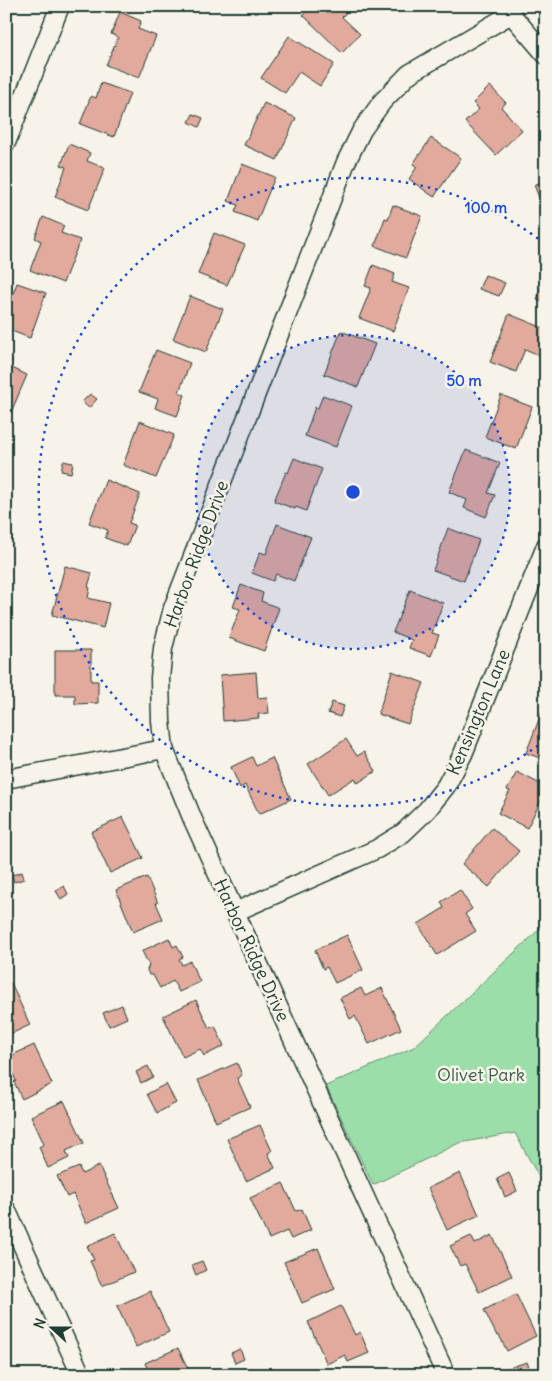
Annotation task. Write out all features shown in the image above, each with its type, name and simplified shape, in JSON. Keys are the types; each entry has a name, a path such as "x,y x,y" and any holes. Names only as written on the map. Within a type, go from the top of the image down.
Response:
{"street":[{"path":"6,143 60,6"},
{"path":"509,10 546,55"},
{"name":"Harbor Ridge Drive","path":"446,1375 193,820 164,749 160,678 163,648 173,608 346,162 362,130 382,102 409,74 509,10"},
{"name":"Kensington Lane","path":"235,912 377,849 403,833 427,810 446,786 463,754 545,549"},
{"path":"6,779 164,749"},
{"path":"6,1209 81,1375"}],"green space":[{"name":"Olivet Park","path":"546,923 546,1190 515,1133 459,1143 373,1185 326,1086 414,1047"}],"building":[{"path":"312,6 352,6 342,17 360,34 342,53 303,15"},
{"path":"120,12 141,21 138,29 156,36 139,78 106,65 118,37 111,34"},
{"path":"289,36 334,64 320,86 299,72 285,93 261,78"},
{"path":"101,83 130,93 114,137 80,124 91,96 96,98"},
{"path":"490,86 506,103 501,107 522,130 496,155 465,122 479,109 473,103"},
{"path":"264,103 296,118 277,160 244,145"},
{"path":"193,114 203,118 199,127 189,122"},
{"path":"431,138 461,158 434,197 409,179 417,167 413,164"},
{"path":"69,144 90,153 87,161 105,168 88,210 55,197 66,167 61,165"},
{"path":"242,164 275,177 257,221 235,212 238,205 228,201"},
{"path":"546,180 546,215 534,185"},
{"path":"393,205 422,216 406,258 375,246 385,218 388,219"},
{"path":"43,217 64,226 61,233 80,240 63,283 30,270 41,241 35,238"},
{"path":"214,233 245,245 227,285 198,274"},
{"path":"373,265 395,274 392,282 409,288 393,331 359,318 371,288 365,286"},
{"path":"546,268 546,303 537,300"},
{"path":"485,275 505,283 499,296 479,289"},
{"path":"17,283 46,293 30,338 6,329 6,297 11,299"},
{"path":"190,296 223,309 206,352 173,339"},
{"path":"509,314 546,329 546,358 525,349 516,372 490,362"},
{"path":"341,331 375,344 358,387 324,374"},
{"path":"156,350 190,363 179,392 185,395 177,416 155,408 158,399 139,392"},
{"path":"6,357 12,360 10,367 27,375 9,417 6,416"},
{"path":"90,394 97,399 89,408 82,402"},
{"path":"323,395 352,406 336,447 305,436 315,407 318,408"},
{"path":"501,395 532,407 516,449 485,437"},
{"path":"140,421 174,435 156,478 123,465"},
{"path":"466,450 500,463 488,493 495,495 486,517 464,508 467,500 449,492"},
{"path":"294,458 322,469 306,511 274,501"},
{"path":"63,461 73,463 71,473 61,471"},
{"path":"106,480 140,494 129,523 135,525 127,546 105,538 108,530 89,523"},
{"path":"277,524 311,537 294,581 276,574 273,581 252,573 260,552 266,554"},
{"path":"448,528 479,540 464,581 433,570"},
{"path":"65,566 92,573 88,587 90,588 88,598 109,603 103,628 52,615"},
{"path":"241,585 263,593 261,601 279,608 264,651 229,638 240,609 233,607"},
{"path":"410,590 443,603 432,633 439,635 431,656 409,648 412,640 393,632"},
{"path":"55,650 91,650 91,681 98,681 98,703 75,704 75,695 55,695"},
{"path":"392,671 424,683 408,724 378,714"},
{"path":"256,672 258,698 267,697 269,713 258,714 259,718 223,721 220,675"},
{"path":"332,702 344,706 340,717 328,713"},
{"path":"543,709 546,710 546,760 526,753"},
{"path":"346,739 357,756 364,752 376,771 358,783 355,778 328,795 308,764"},
{"path":"252,757 256,766 272,758 291,799 259,814 245,785 240,788 231,767"},
{"path":"517,772 546,787 546,791 527,828 498,813 510,791 507,790"},
{"path":"123,817 143,858 110,873 91,832"},
{"path":"492,828 519,851 489,887 462,864"},
{"path":"22,872 24,879 14,882 12,875"},
{"path":"147,877 163,919 133,932 116,890"},
{"path":"64,886 68,894 61,899 56,891"},
{"path":"460,890 472,909 465,914 476,931 437,955 418,924 444,908 441,902"},
{"path":"347,935 363,970 335,983 327,967 323,969 315,950"},
{"path":"169,938 173,947 177,945 183,957 179,959 182,965 190,961 200,982 179,992 173,981 160,988 153,975 149,975 147,970 149,965 142,951"},
{"path":"11,983 30,1025 6,1036 6,985"},
{"path":"361,988 365,996 382,988 401,1029 369,1044 355,1016 350,1019 340,998"},
{"path":"196,1000 209,1028 215,1026 224,1046 204,1056 200,1049 183,1057 163,1016"},
{"path":"122,1005 127,1018 109,1026 103,1013"},
{"path":"34,1045 52,1084 22,1099 6,1058"},
{"path":"237,1063 242,1075 237,1078 250,1107 216,1122 198,1080"},
{"path":"148,1066 153,1077 141,1083 136,1072"},
{"path":"166,1084 176,1103 157,1113 147,1094"},
{"path":"64,1101 84,1143 66,1151 69,1158 48,1168 39,1147 44,1144 31,1116"},
{"path":"260,1125 272,1151 268,1153 275,1168 246,1181 227,1139"},
{"path":"99,1166 119,1208 86,1223 73,1194 67,1197 57,1176 79,1167 82,1174"},
{"path":"460,1173 479,1215 447,1230 428,1188"},
{"path":"509,1173 517,1191 505,1197 497,1179"},
{"path":"283,1183 296,1211 302,1209 311,1230 291,1239 287,1231 269,1239 250,1198"},
{"path":"115,1233 134,1272 102,1286 90,1261 94,1260 87,1246"},
{"path":"492,1235 512,1276 479,1292 465,1264 460,1266 450,1246 471,1236 475,1244"},
{"path":"318,1248 335,1289 302,1303 284,1262"},
{"path":"202,1261 206,1270 196,1275 192,1265"},
{"path":"150,1291 169,1332 136,1347 117,1306"},
{"path":"516,1294 536,1336 507,1351 484,1310"},
{"path":"341,1306 355,1335 360,1332 369,1353 348,1362 345,1355 327,1364 308,1322"},
{"path":"178,1348 191,1375 150,1375 145,1363"},
{"path":"240,1349 244,1359 235,1363 231,1353"},
{"path":"527,1362 531,1373 546,1369 546,1375 507,1375 505,1369"}]}
